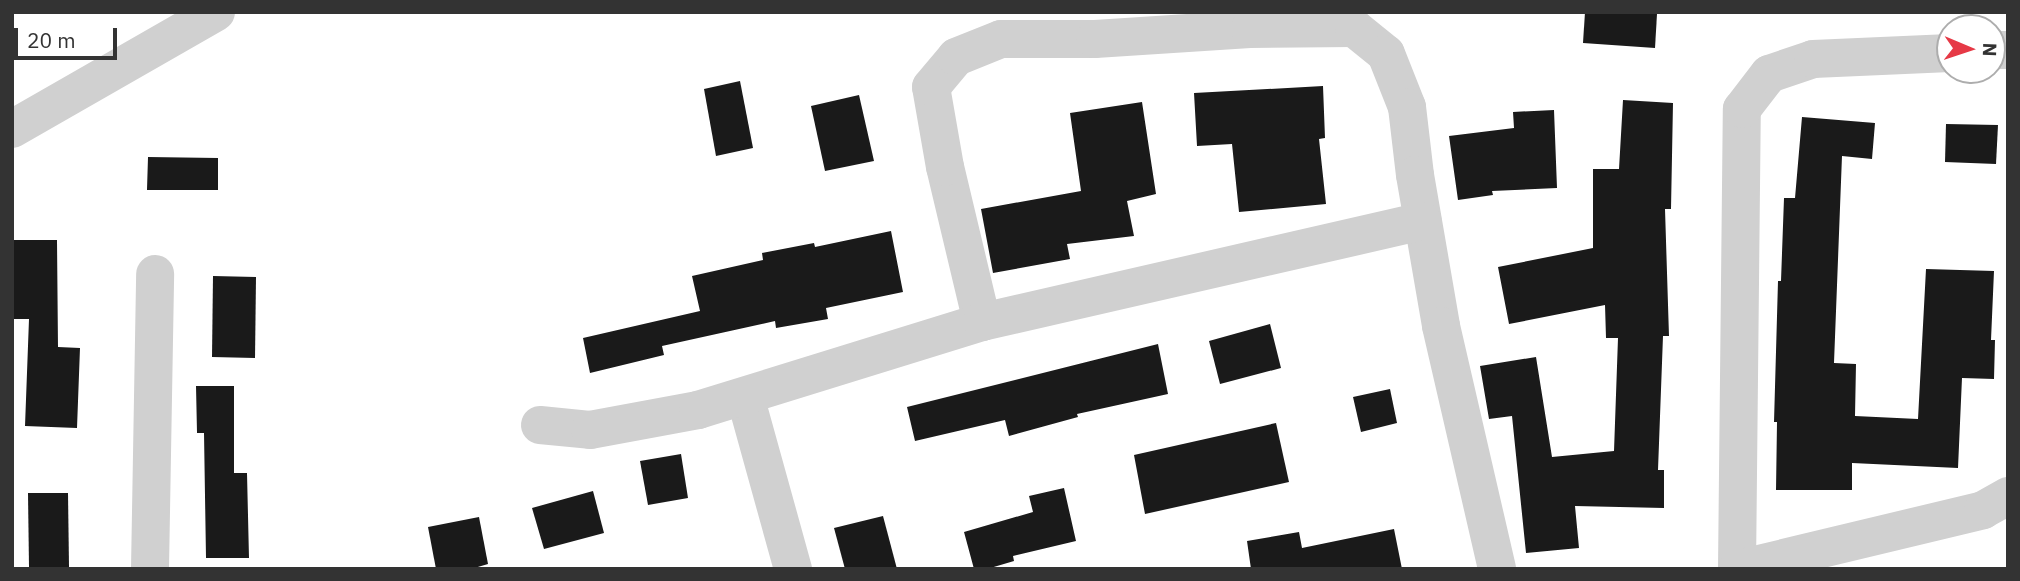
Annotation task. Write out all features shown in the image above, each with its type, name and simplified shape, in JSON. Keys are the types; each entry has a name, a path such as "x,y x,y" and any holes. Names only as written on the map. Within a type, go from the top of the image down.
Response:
{"street":[{"path":"12,129 216,12"},
{"path":"982,323 945,167 931,86 956,57 1001,39 1095,39 1250,29 1354,28 1386,54 1407,107 1441,326 1497,569"},
{"path":"1936,53 1813,60 1769,74 1742,109 1738,569 1983,510 2008,496"},
{"path":"540,425 590,430 698,410 982,323 1423,220"},
{"path":"150,569 155,274"},
{"path":"745,396 793,569"}],"building":[{"path":"1585,12 1657,14 1655,48 1583,43"},
{"path":"740,81 753,148 716,156 704,89"},
{"path":"1323,86 1325,138 1319,139 1326,204 1239,212 1232,144 1197,146 1194,93"},
{"path":"859,95 874,161 825,171 811,106"},
{"path":"1623,100 1673,103 1671,209 1665,209 1669,336 1663,336 1658,470 1664,470 1664,508 1575,506 1579,548 1526,553 1512,416 1489,419 1480,366 1536,357 1552,457 1614,451 1618,338 1606,338 1605,305 1509,324 1498,267 1593,248 1593,169 1619,169"},
{"path":"1142,102 1156,194 1127,201 1134,236 1067,244 1070,259 993,273 981,209 1081,191 1070,113"},
{"path":"1554,110 1557,188 1492,191 1493,195 1458,200 1449,136 1514,128 1513,112"},
{"path":"1802,117 1875,123 1872,159 1842,156 1834,363 1856,364 1855,416 1918,419 1926,269 1994,271 1991,340 1995,340 1994,379 1962,378 1958,468 1852,463 1852,490 1776,490 1777,422 1774,422 1778,281 1781,281 1784,198 1795,198"},
{"path":"1946,124 1998,125 1996,164 1945,162"},
{"path":"148,157 218,158 218,190 147,190"},
{"path":"891,231 903,292 826,308 828,319 776,328 775,321 662,346 664,355 590,373 583,338 700,311 692,276 763,260 762,253 814,243 815,247"},
{"path":"12,240 57,240 58,347 80,348 77,428 25,426 29,319 12,319"},
{"path":"213,276 256,277 255,358 212,357"},
{"path":"1270,324 1281,368 1220,384 1209,341"},
{"path":"1158,344 1168,394 1077,414 1078,417 1009,436 1005,420 915,441 907,407"},
{"path":"196,386 234,386 234,473 247,473 249,558 206,558 204,433 197,433"},
{"path":"1390,389 1397,423 1361,432 1353,397"},
{"path":"1276,423 1289,482 1145,514 1134,455"},
{"path":"681,454 688,498 648,505 640,461"},
{"path":"1064,488 1076,541 1013,556 1014,561 987,569 974,569 964,532 1033,512 1029,496"},
{"path":"593,491 604,533 544,549 532,508"},
{"path":"28,493 68,493 69,567 29,567"},
{"path":"883,516 897,569 845,569 834,528"},
{"path":"479,517 488,564 471,569 436,569 428,527"},
{"path":"1394,529 1402,569 1251,569 1247,541 1299,532 1302,548"}]}
